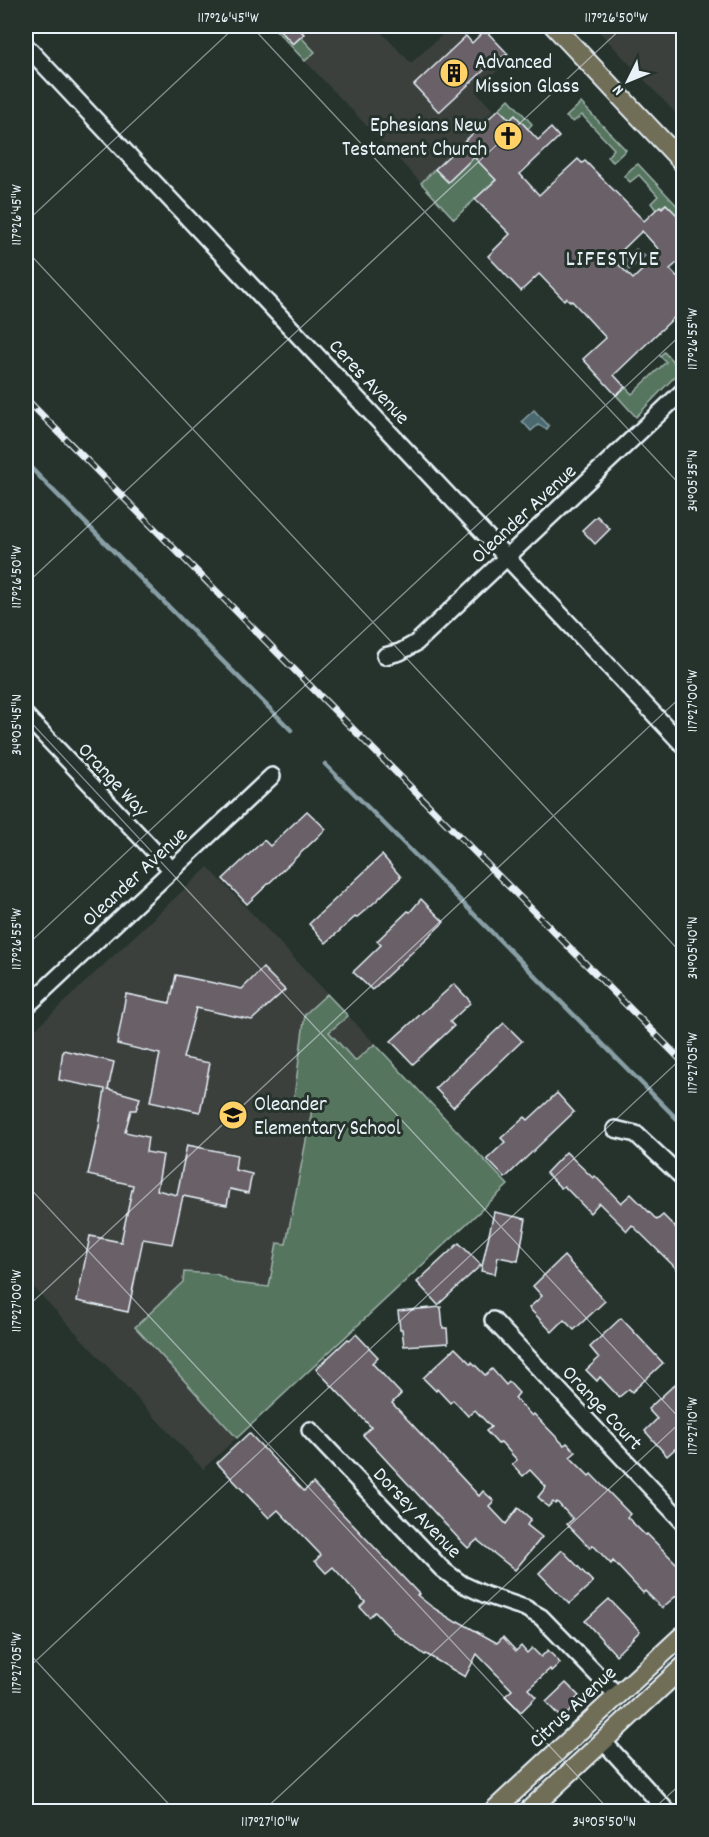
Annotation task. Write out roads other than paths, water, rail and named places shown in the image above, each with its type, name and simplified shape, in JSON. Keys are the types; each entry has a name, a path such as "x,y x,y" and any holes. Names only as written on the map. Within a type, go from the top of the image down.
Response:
{"main road":[{"path":"554,26 684,164"},
{"name":"Citrus Avenue","path":"492,1812 684,1634"},
{"path":"527,1812 684,1666"}],"street":[{"name":"Ceres Avenue","path":"26,46 684,746"},
{"name":"Oleander Avenue","path":"385,656 400,652 416,643 684,390"},
{"name":"Orange Way","path":"26,716 172,870"},
{"name":"Oleander Avenue","path":"26,1007 272,776"},
{"path":"615,1130 636,1134 684,1179"},
{"name":"Orange Court","path":"493,1320 684,1523"},
{"name":"Dorsey Avenue","path":"310,1430 442,1569 462,1584 525,1608 541,1617 617,1695"},
{"path":"603,1741 668,1812"}],"water":[{"path":"636,249 645,256 629,270 623,261"},
{"path":"534,410 549,426 547,429 538,425 531,431 522,421"}],"waterway":[{"path":"26,463 291,730"},
{"path":"325,764 684,1126"}],"railway":[{"path":"26,399 684,1063"}],"place":[{"name":"Advanced Mission Glass","path":"454,73"},
{"name":"Ephesians New Testament Church","path":"508,136"},
{"name":"Oleander Elementary School","path":"233,1115"}],"district":[{"name":"LIFESTYLE","path":"613,257"}]}
